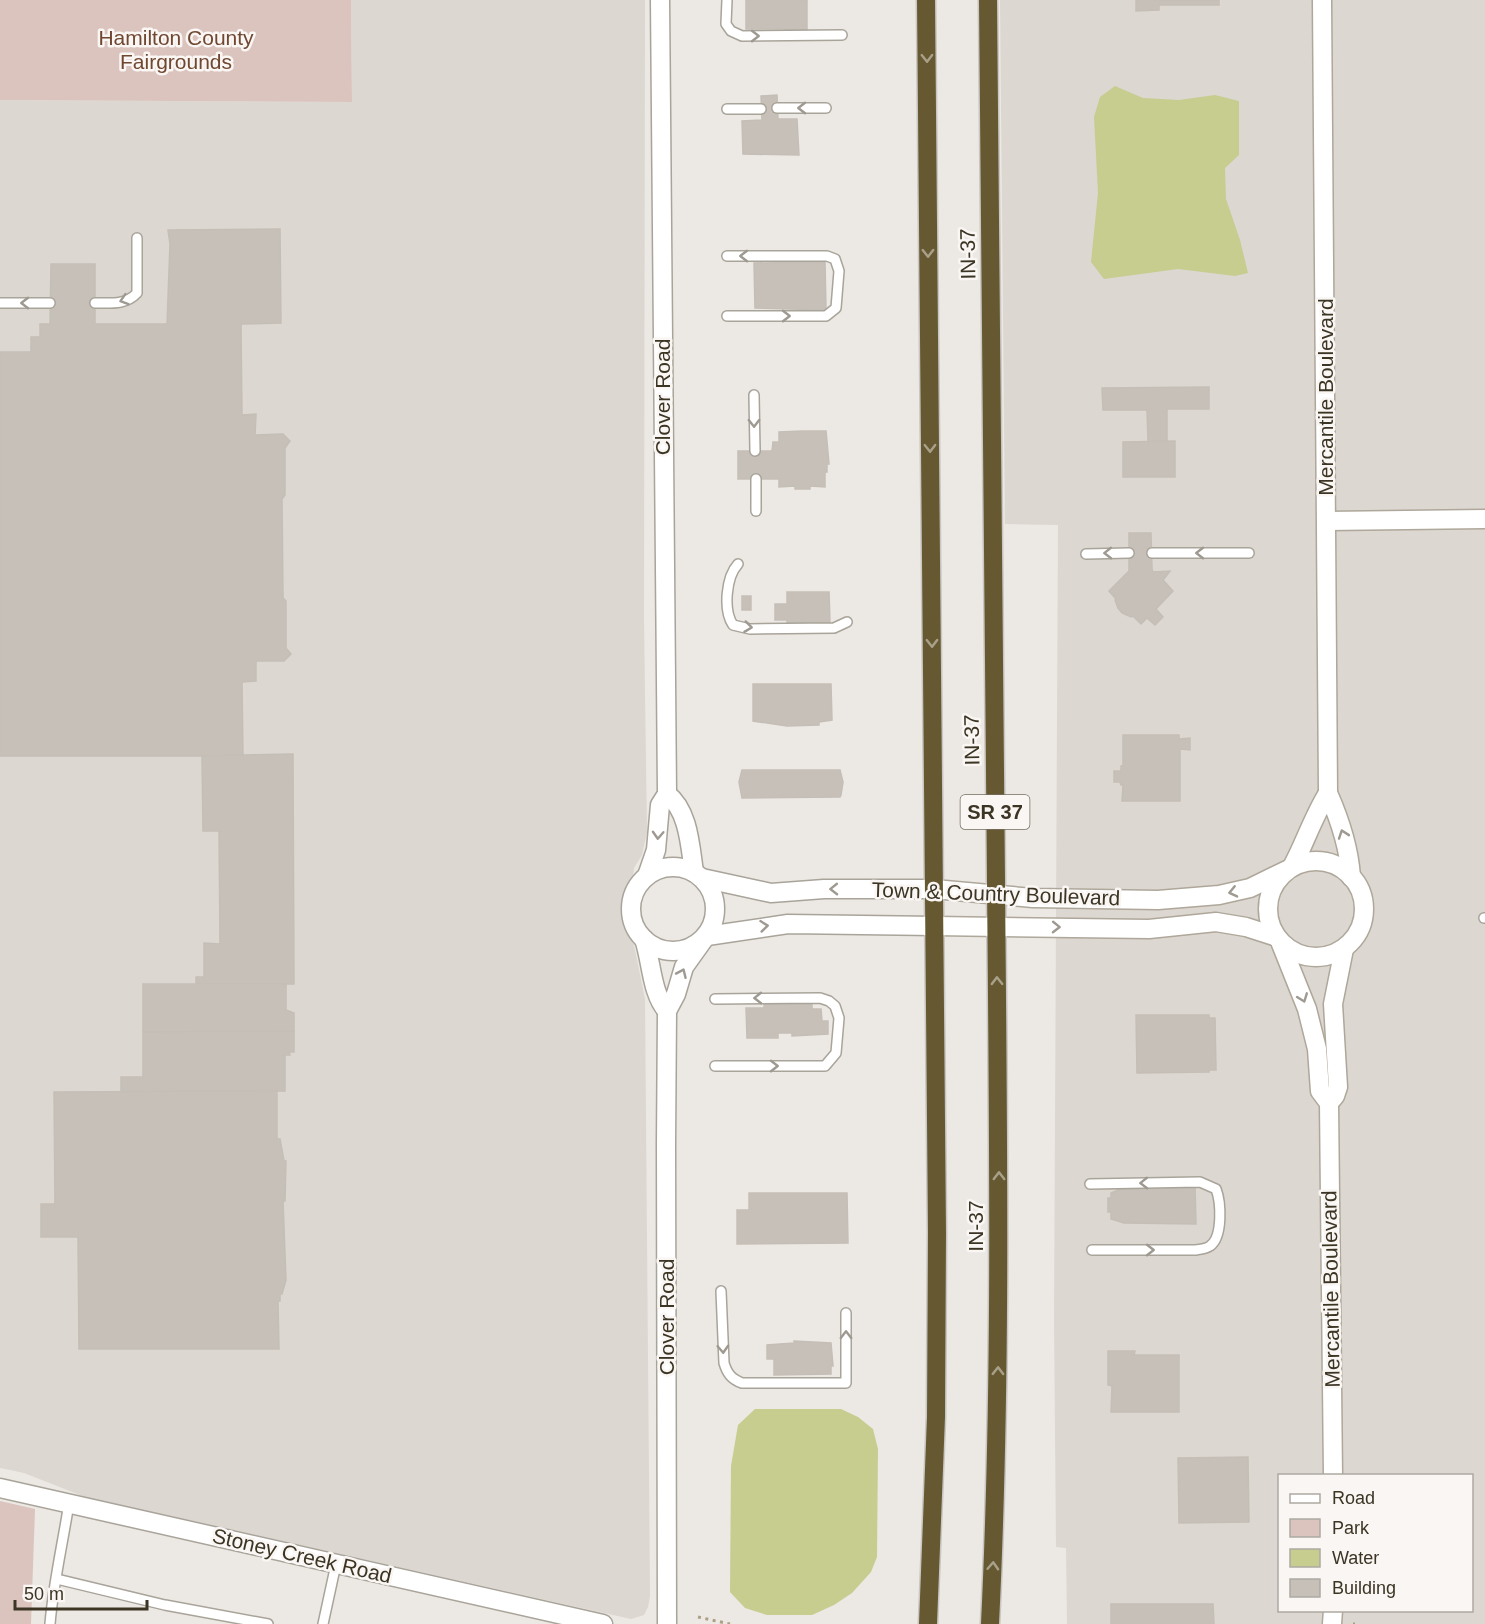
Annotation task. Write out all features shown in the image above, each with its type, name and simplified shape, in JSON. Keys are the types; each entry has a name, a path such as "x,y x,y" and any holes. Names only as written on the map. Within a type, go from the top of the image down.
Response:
{"highway":[{"name":"IN-37","path":"926,0 938,1233 936,1416 928,1624"},
{"name":"IN-37","path":"988,0 999,1347 996,1504 990,1624"}],"street":[{"name":"Clover Road","path":"647,876 657,850 660,805 667,794 660,0"},
{"name":"Mercantile Boulevard","path":"1322,0 1328,793 1349,850 1351,877"},
{"path":"1327,521 1485,519"},
{"name":"Mercantile Boulevard","path":"1290,869 1328,793"},
{"path":"667,794 676,802 681,812 698,875"},
{"path":"1308,862 1324,862 1339,867 1351,877 1363,899 1364,916 1359,932 1344,949 1322,957 1307,957 1293,952 1279,941 1268,919 1268,906 1274,886 1290,869 1308,862"},
{"path":"665,867 675,867 698,875 710,888 715,899 716,912 713,925 705,937 687,949 667,951 654,947 634,926 631,913 632,899 638,886 647,876 665,867"},
{"name":"Town & Country Boulevard","path":"698,875 771,893 824,889 934,889 1033,898 1158,900 1219,895 1250,888 1290,869"},
{"name":"Town & Country Boulevard","path":"705,937 788,924 1149,929 1216,922 1246,927 1279,941"},
{"name":"Clover Road","path":"667,1624 667,1011 676,994 684,967 705,937"},
{"name":"Clover Road","path":"644,939 659,1001 667,1011"},
{"name":"Mercantile Boulevard","path":"1279,941 1307,1009 1317,1049 1320,1091 1329,1104 1333,1474"},
{"name":"Mercantile Boulevard","path":"1329,1104 1338,1087 1333,1004 1344,949"},
{"name":"Stoney Creek Road","path":"0,1488 336,1564 543,1617 603,1624"}],"lane":[{"path":"727,0 726,24 735,34 742,36 842,36"},
{"path":"777,108 826,108"},
{"path":"727,109 761,109"},
{"path":"95,303 124,303 137,293 137,238"},
{"path":"727,256 827,256 835,259 839,271 836,308 826,316 727,316"},
{"path":"0,303 50,303"},
{"path":"754,394 755,451"},
{"path":"756,479 756,511"},
{"path":"1086,554 1129,553"},
{"path":"1152,553 1249,553"},
{"path":"738,564 728,579 729,616 734,625 750,629 834,628 847,622"},
{"path":"715,999 820,998 835,1006 839,1018 836,1053 825,1066 716,1066"},
{"path":"1090,1184 1200,1182 1216,1189 1220,1198 1217,1238 1212,1245 1205,1248 1092,1251"},
{"path":"721,1291 724,1363 727,1372 734,1380 742,1383 846,1383 846,1313"},
{"path":"50,1624 69,1503"},
{"path":"323,1624 336,1564"},
{"path":"57,1579 165,1605 268,1624"}],"path":[{"path":"698,1617 730,1624"}],"shaded area":[{"path":"351,0 645,0 644,619 647,832 642,855 634,868 627,931 634,945 645,999 650,1596 644,1615 631,1619 85,1497 24,1473 0,1468 0,100 352,102"},
{"path":"1000,0 1485,0 1485,1624 1067,1624 1066,1548 1056,1547 1054,1319 1058,525 1005,524"}],"green space":[{"name":"Hamilton County Fairgrounds","path":"0,0 351,0 352,102 0,100"},
{"path":"0,1501 35,1509 31,1624 0,1624"}],"water":[{"path":"1115,86 1143,98 1179,100 1215,95 1239,101 1239,155 1225,168 1226,199 1248,273 1235,276 1178,269 1104,279 1091,262 1098,193 1094,117 1100,97"},
{"path":"755,1409 841,1409 858,1417 873,1429 878,1449 877,1557 871,1572 852,1593 834,1605 812,1615 767,1615 745,1608 730,1592 731,1466 738,1425"}],"building":[{"path":"746,0 807,0 807,31 786,33 785,29 746,29"},
{"path":"1136,0 1219,0 1219,5 1159,5 1159,10 1136,11"},
{"path":"777,95 778,119 797,119 799,155 743,154 742,121 762,120 761,96"},
{"path":"280,229 281,323 241,324 242,415 256,414 255,435 283,434 290,441 285,448 285,495 282,499 283,598 286,601 286,648 291,654 284,661 256,661 256,681 242,682 243,756 0,756 0,352 31,352 31,337 40,337 40,324 50,324 51,264 95,264 95,324 167,324 170,244 168,230"},
{"path":"825,262 826,310 755,308 754,263"},
{"path":"1209,387 1209,409 1167,409 1167,442 1148,442 1147,410 1103,410 1102,388"},
{"path":"826,431 829,464 825,472 825,487 810,486 810,489 795,489 795,486 779,487 779,479 738,479 738,451 772,451 773,442 779,442 779,432"},
{"path":"1175,441 1175,477 1123,477 1123,442"},
{"path":"1129,533 1151,533 1153,572 1170,571 1163,580 1173,591 1156,609 1163,617 1155,625 1147,618 1141,624 1133,616 1122,613 1116,599 1109,591 1129,571"},
{"path":"787,592 829,592 830,623 787,623 787,620 775,620 775,604 787,604"},
{"path":"742,596 751,596 751,610 742,610"},
{"path":"753,684 831,684 832,720 819,722 819,725 787,726 753,721"},
{"path":"1123,735 1179,735 1179,739 1190,738 1190,750 1180,749 1180,801 1122,801 1123,785 1120,782 1114,782 1114,771 1121,771 1121,766 1123,766"},
{"path":"293,754 294,984 196,984 196,977 204,977 204,943 220,944 219,831 203,831 202,756"},
{"path":"742,770 840,770 843,782 841,795 840,797 742,798 739,782"},
{"path":"143,984 286,984 286,1010 294,1013 294,1031 143,1032"},
{"path":"779,1001 790,1001 790,1004 812,1004 812,1009 821,1009 822,1021 828,1021 828,1034 792,1036 792,1033 778,1033 778,1038 747,1038 746,1008 764,1008 764,1004 779,1004"},
{"path":"1136,1015 1209,1015 1209,1018 1215,1018 1216,1070 1137,1073"},
{"path":"294,1031 294,1052 285,1055 285,1091 121,1092 121,1077 143,1077 143,1032"},
{"path":"277,1091 277,1139 280,1139 284,1161 286,1161 285,1201 283,1201 286,1280 282,1294 280,1294 280,1301 278,1301 279,1349 79,1349 78,1237 41,1237 41,1204 55,1204 54,1092"},
{"path":"1151,1186 1195,1187 1196,1224 1124,1223 1111,1219 1111,1212 1108,1212 1108,1198 1111,1198 1111,1193 1123,1188 1151,1188"},
{"path":"749,1193 847,1193 848,1243 737,1244 737,1210 749,1210"},
{"path":"794,1341 831,1343 833,1366 831,1366 831,1374 774,1375 774,1359 767,1359 767,1345 794,1343"},
{"path":"1108,1351 1135,1351 1134,1355 1179,1355 1179,1412 1111,1412 1112,1386 1108,1385"},
{"path":"1248,1457 1249,1522 1179,1523 1178,1458"},
{"path":"1111,1604 1213,1604 1214,1624 1111,1624"}]}
